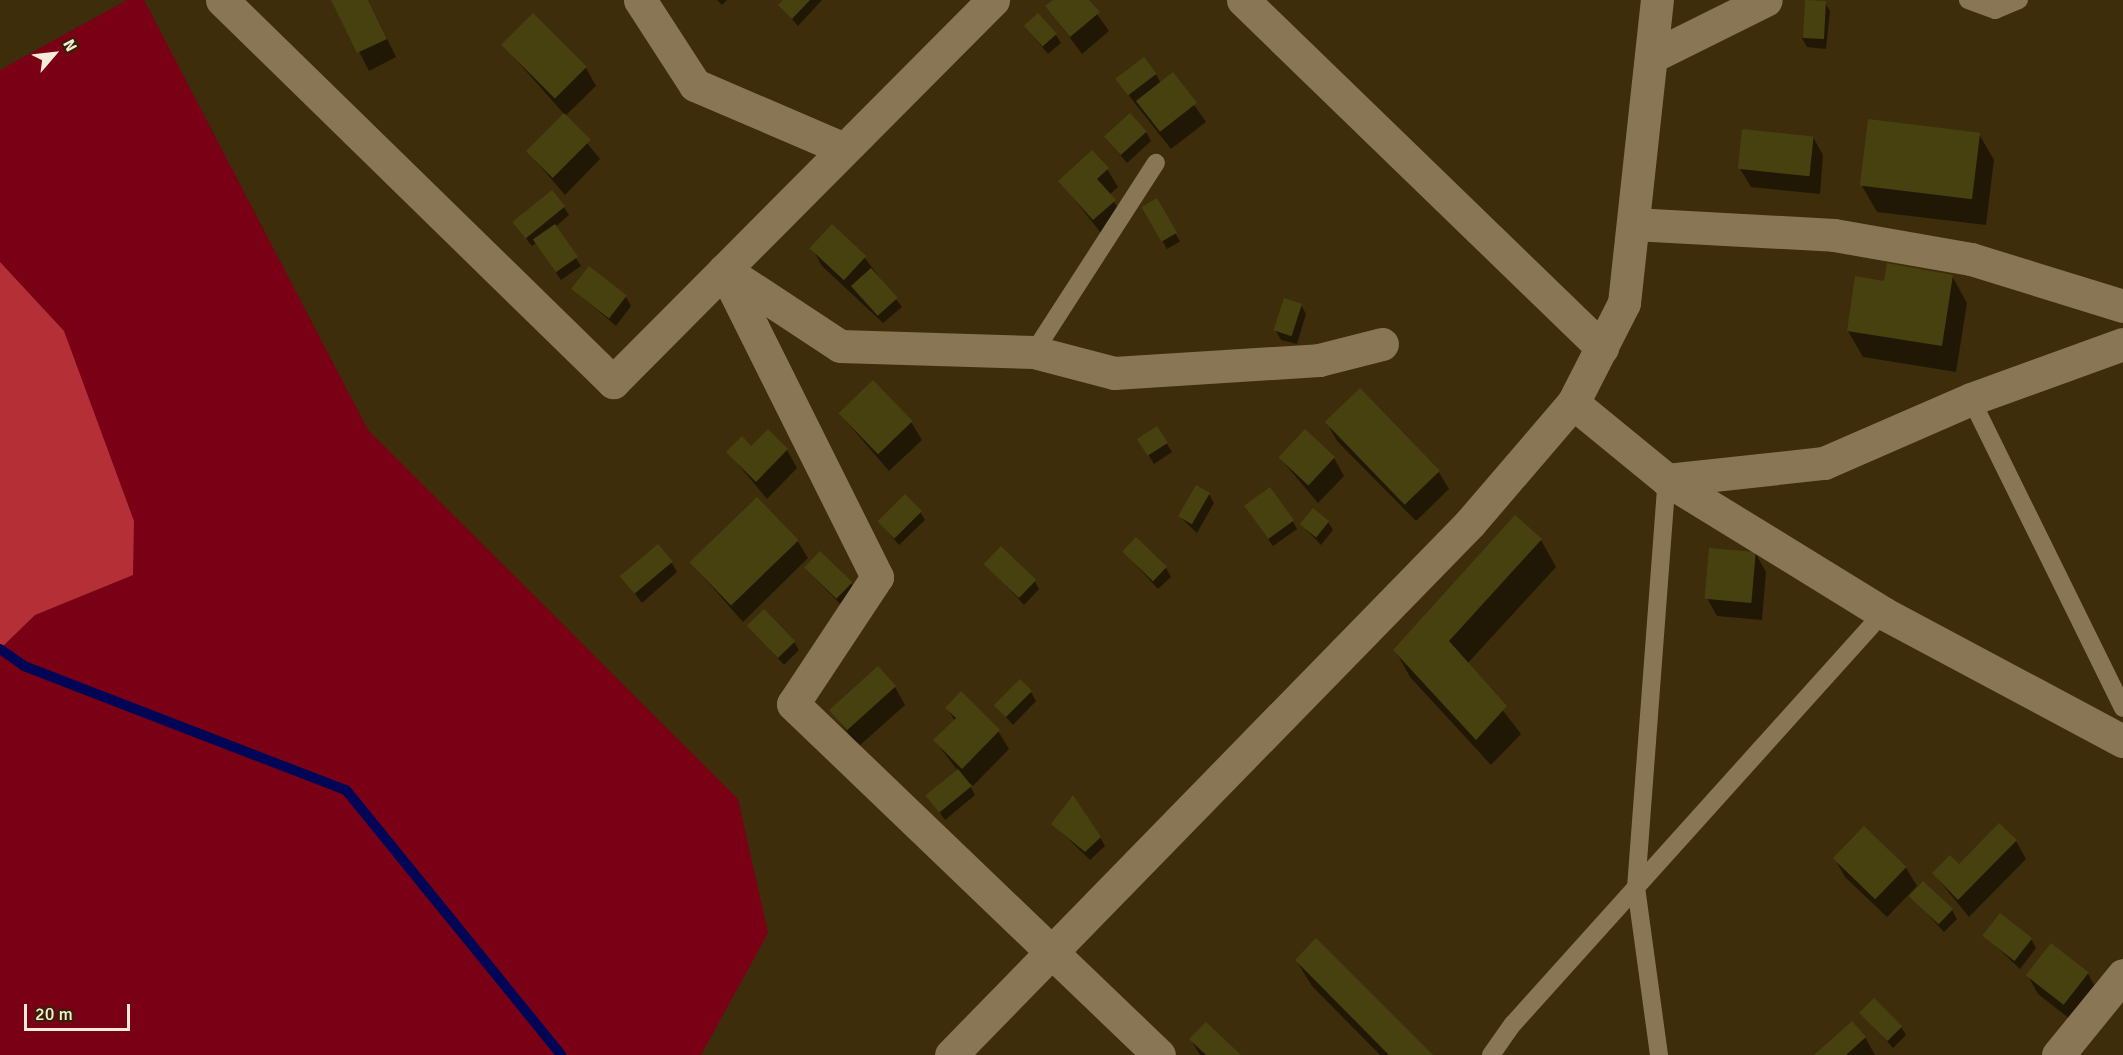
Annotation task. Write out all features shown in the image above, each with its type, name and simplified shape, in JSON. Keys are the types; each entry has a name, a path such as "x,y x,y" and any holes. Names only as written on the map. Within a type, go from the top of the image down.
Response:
{"street":[{"path":"222,0 613,382 993,0"},
{"path":"639,0 695,85 844,149"},
{"path":"1243,0 1602,348"},
{"path":"951,1055 1470,523 1573,403 1623,303 1657,0"},
{"path":"1651,57 1766,0"},
{"path":"1633,224 1834,235 1971,259 2123,306"},
{"path":"724,270 840,346 1034,352 1114,373 1319,360 1382,344"},
{"path":"724,270 877,577 793,704 1159,1055"},
{"path":"1667,480 1824,464 1971,399 2123,344"},
{"path":"1573,403 1667,480 1883,613 2123,741"},
{"path":"2058,1055 2123,975"}],"lane":[{"path":"1968,0 1995,10 2019,0"},
{"path":"1034,352 1156,163"},
{"path":"1971,399 2123,708"},
{"path":"1659,1055 1636,888 1667,480"},
{"path":"1491,1055 1636,888 1883,613"}],"shaded area":[{"path":"127,0 144,0 368,430 738,799 768,933 701,1055 0,1055 0,649 35,615 133,575 64,331 0,262 0,70"},
{"path":"0,262 64,331 134,521 133,575 35,615 0,649"}],"building":[{"path":"331,0 368,0 387,39 357,53"},
{"path":"783,0 810,0 792,19 778,5"},
{"path":"1053,0 1089,0 1100,12 1070,37 1045,6"},
{"path":"1805,0 1826,1 1824,39 1803,38"},
{"path":"533,13 587,67 555,99 501,45"},
{"path":"1038,13 1057,34 1043,47 1024,26"},
{"path":"1144,57 1157,74 1128,95 1115,79"},
{"path":"1173,72 1197,103 1160,132 1136,101"},
{"path":"564,113 591,140 553,178 526,151"},
{"path":"1130,113 1147,132 1121,155 1104,136"},
{"path":"1868,119 1980,133 1972,199 1860,186"},
{"path":"1742,129 1814,137 1809,176 1738,169"},
{"path":"1092,150 1109,168 1097,179 1116,200 1093,220 1058,181"},
{"path":"552,190 565,206 526,238 512,222"},
{"path":"1157,198 1177,233 1161,242 1141,207"},
{"path":"555,224 578,257 556,272 533,239"},
{"path":"832,224 866,256 844,280 809,248"},
{"path":"1887,263 1953,275 1942,346 1847,331 1855,276 1884,281"},
{"path":"589,266 627,296 609,318 571,289"},
{"path":"871,268 898,298 878,316 851,286"},
{"path":"1284,298 1302,304 1292,336 1273,330"},
{"path":"873,380 913,421 878,454 838,413"},
{"path":"1360,388 1440,471 1405,505 1325,422"},
{"path":"1157,426 1168,443 1148,456 1137,439"},
{"path":"768,429 788,449 756,482 726,452 742,436 751,446"},
{"path":"1305,429 1335,457 1308,485 1278,458"},
{"path":"1196,485 1210,493 1192,524 1178,516"},
{"path":"1270,487 1294,520 1268,539 1244,506"},
{"path":"905,494 922,511 894,539 877,522"},
{"path":"757,497 799,540 731,605 689,562"},
{"path":"1313,508 1329,521 1316,538 1300,524"},
{"path":"1515,515 1542,539 1449,641 1507,706 1476,740 1393,650"},
{"path":"1136,537 1167,567 1153,581 1122,551"},
{"path":"658,544 673,562 634,594 620,576"},
{"path":"1001,546 1036,580 1019,598 984,564"},
{"path":"1709,548 1756,552 1751,603 1705,599"},
{"path":"820,551 852,582 836,599 804,568"},
{"path":"764,609 795,641 778,658 747,626"},
{"path":"878,666 896,686 847,730 829,710"},
{"path":"1020,679 1032,691 1006,717 994,705"},
{"path":"961,691 1000,730 962,769 933,740 956,718 945,708"},
{"path":"958,769 972,786 939,813 925,795"},
{"path":"1073,795 1101,837 1085,852 1051,824"},
{"path":"1999,823 2017,840 1958,900 1932,873 1950,855 1959,864"},
{"path":"1864,826 1906,867 1875,899 1833,858"},
{"path":"1923,881 1953,909 1939,924 1909,896"},
{"path":"2000,913 2032,938 2014,961 1982,936"},
{"path":"1316,938 1433,1055 1389,1055 1295,960"},
{"path":"2051,943 2089,973 2064,1005 2026,975"},
{"path":"1874,998 1902,1026 1887,1041 1859,1013"},
{"path":"1852,1021 1866,1037 1846,1055 1814,1055"},
{"path":"1206,1022 1241,1055 1206,1055 1189,1039"}],"waterway":[{"path":"0,649 24,666 346,790 561,1055"}]}
